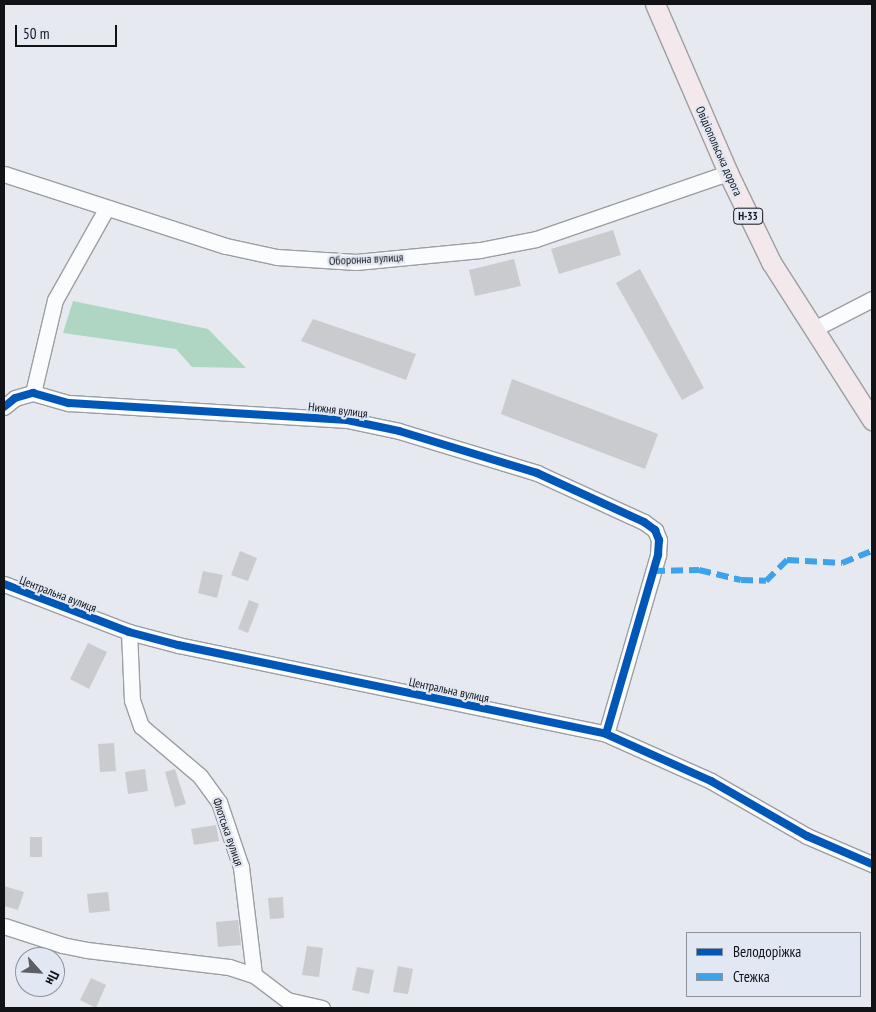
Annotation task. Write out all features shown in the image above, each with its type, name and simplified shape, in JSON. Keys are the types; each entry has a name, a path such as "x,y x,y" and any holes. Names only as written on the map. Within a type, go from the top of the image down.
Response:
{"main road":[{"name":"Овідіопольська дорога","path":"655,4 728,173 771,262 872,420"}],"street":[{"name":"Оборонна вулиця","path":"4,174 235,248 277,257 356,262 480,250 536,239 728,173"},
{"path":"4,407 15,398 33,393 55,300 106,208"},
{"path":"814,329 872,299"},
{"name":"Нижня вулиця","path":"33,393 69,403 347,420 390,429 537,473 655,530 659,540 658,555 606,734"},
{"name":"Центральна вулиця","path":"4,584 129,632 251,661 606,734 712,781 807,836 872,864"},
{"name":"Флотська вулиця","path":"129,632 132,700 141,726 200,776 219,802 241,867 254,975"},
{"path":"4,926 62,946 116,955 230,967 254,975 284,1004 322,1008"}],"green space":[{"path":"73,301 208,329 246,368 192,367 176,349 63,333"}],"building":[{"path":"613,230 621,255 559,274 551,249"},
{"path":"514,259 521,286 475,296 469,270"},
{"path":"640,269 704,388 682,400 616,283"},
{"path":"313,319 416,354 406,380 301,341"},
{"path":"512,379 658,434 645,469 501,414"},
{"path":"240,551 257,558 248,581 231,575"},
{"path":"203,571 223,575 217,598 198,593"},
{"path":"249,600 259,604 248,633 238,629"},
{"path":"88,643 107,652 89,689 70,679"},
{"path":"114,743 116,771 100,772 98,744"},
{"path":"145,769 148,791 128,794 125,772"},
{"path":"175,769 186,804 175,807 165,772"},
{"path":"216,825 219,841 194,845 191,829"},
{"path":"30,837 42,837 42,857 30,857"},
{"path":"4,886 24,892 18,910 4,906"},
{"path":"108,892 110,911 89,913 87,894"},
{"path":"283,897 284,918 270,919 268,898"},
{"path":"238,920 241,945 218,947 216,922"},
{"path":"307,946 323,948 319,977 302,975"},
{"path":"398,966 413,969 408,994 393,992"},
{"path":"357,967 374,970 369,994 352,990"},
{"path":"91,978 106,985 96,1008 80,1000"}],"marked path":[{"path":"653,571 699,570 741,580 766,581 787,560 842,563 872,551"}],"cycle path":[{"path":"4,407 15,398 33,393 69,403 347,420 399,431 537,473 644,522 655,530 659,540 658,555 606,734"},
{"path":"4,584 129,632 178,645 606,734 711,781 807,836 872,864"}]}
